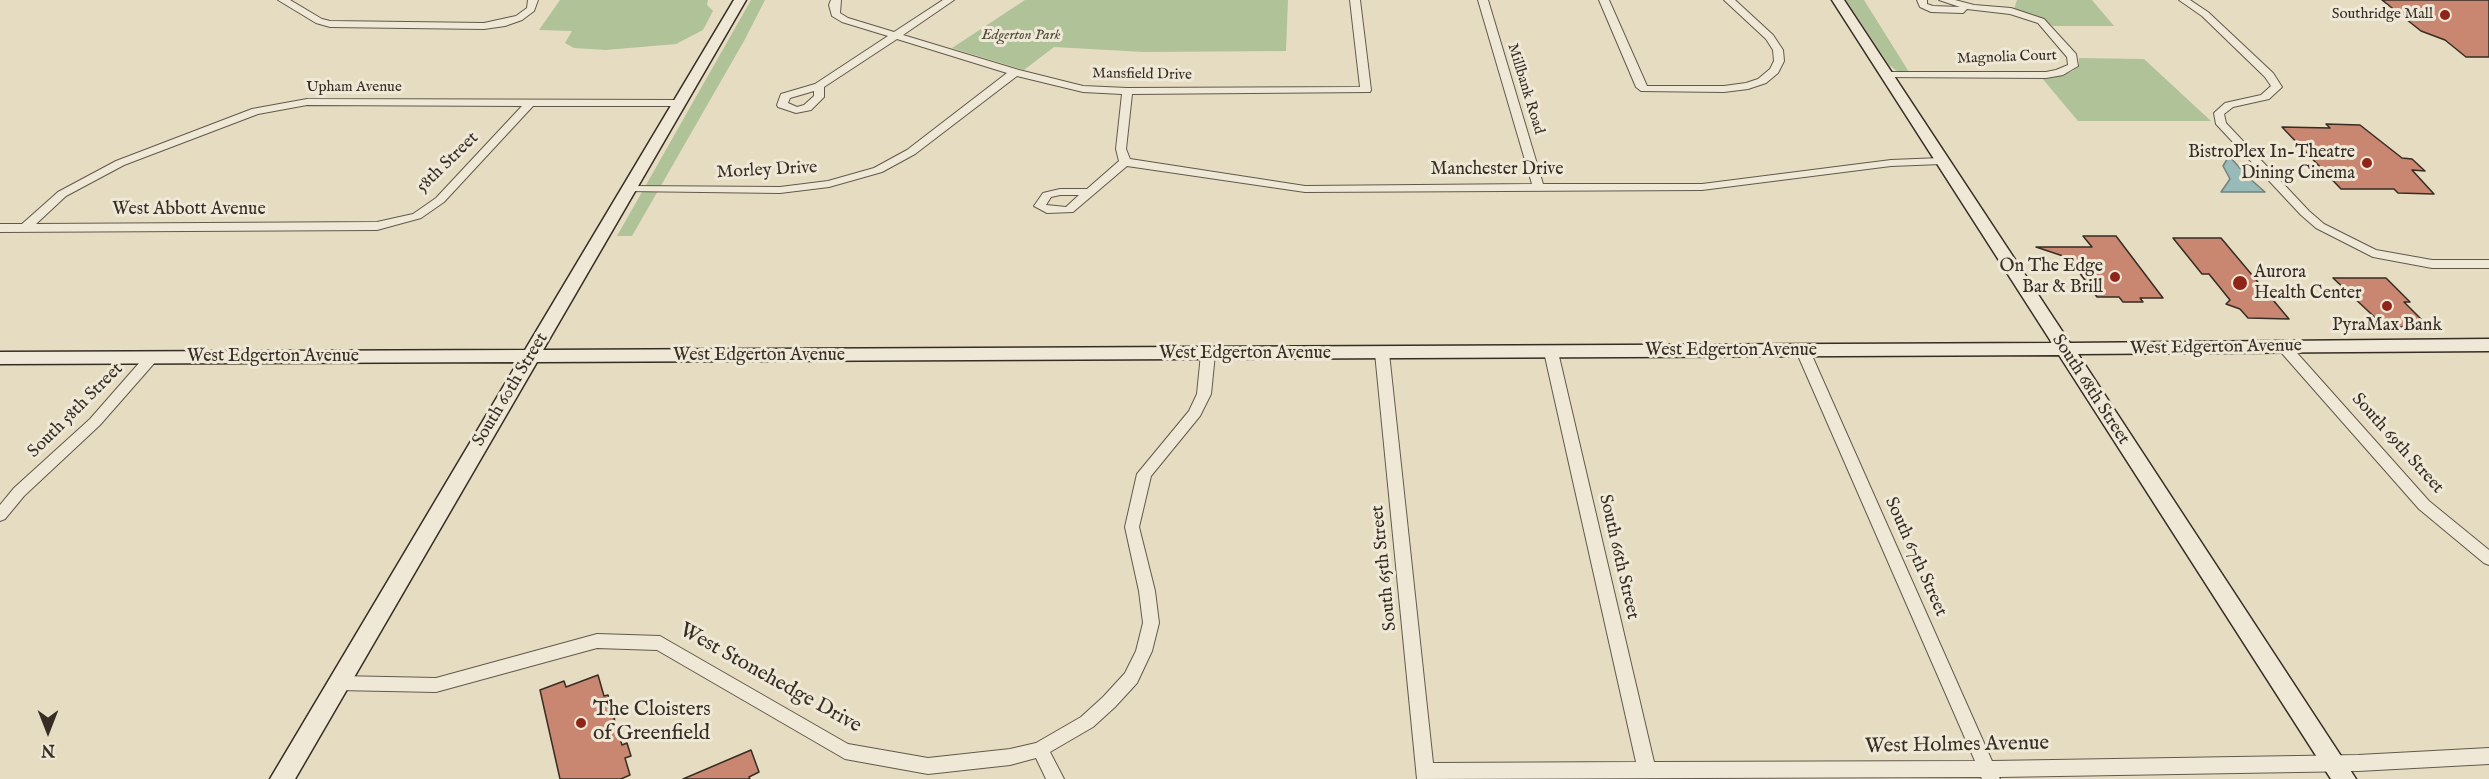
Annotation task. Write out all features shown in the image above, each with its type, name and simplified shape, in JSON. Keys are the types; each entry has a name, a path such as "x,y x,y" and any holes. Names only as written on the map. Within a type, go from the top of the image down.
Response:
{"street":[{"path":"283,0 320,21 330,24 484,26 519,18 531,9 533,0"},
{"name":"South 60th Street","path":"282,779 740,0"},
{"name":"Mansfield Drive","path":"836,0 835,14 845,20 896,36 1015,72 1083,89 1127,91 1366,90 1355,0"},
{"path":"819,86 949,0"},
{"name":"Millbank Road","path":"1483,0 1538,187"},
{"path":"1604,0 1641,87 1724,89 1762,81 1774,72 1779,61 1778,50 1770,37 1729,0"},
{"name":"South 68th Street","path":"1838,0 2339,771"},
{"name":"Magnolia Court","path":"1886,75 2046,75 2068,70 2073,66 2072,56 2041,21 2010,11 1926,8 1922,0"},
{"name":"Magnolia Court","path":"1944,0 1974,8"},
{"path":"2184,0 2200,10 2269,75 2277,87 2265,98 2229,105 2219,113 2221,124 2312,220 2342,239 2373,252 2432,264 2488,264"},
{"name":"Morley Drive","path":"630,189 780,190 829,184 868,172 911,152 1015,72"},
{"path":"1088,192 1109,178 1125,162 1120,149 1127,91"},
{"name":"Upham Avenue","path":"25,228 62,194 120,163 256,111 307,102 679,103"},
{"name":"58th Street","path":"377,226 417,216 440,200 529,104"},
{"name":"Manchester Drive","path":"1125,162 1305,189 1702,187 1891,163 1941,161"},
{"name":"West Abbott Avenue","path":"0,228 377,226"},
{"name":"West Edgerton Avenue","path":"0,358 1803,351 2489,345"},
{"name":"South 69th Street","path":"2284,347 2424,505 2489,559"},
{"name":"South 67th Street","path":"1803,351 1989,774"},
{"name":"South 66th Street","path":"1551,352 1647,771"},
{"name":"South 65th Street","path":"1382,353 1426,775"},
{"name":"West Stonehedge Drive","path":"339,682 436,685 597,641 660,643 845,751 928,766 1010,757 1040,749 1087,722 1109,702 1131,678 1144,651 1151,623 1147,591 1132,527 1143,474 1195,413 1204,394 1208,354"},
{"name":"South 58th Street","path":"0,515 20,492 95,422 152,357"},
{"path":"1040,749 1055,779"},
{"name":"West Holmes Avenue","path":"1426,775 1647,771 1989,774 2339,771 2489,756"}],"green space":[{"path":"560,0 708,0 707,5 713,11 703,30 676,44 606,50 574,48 565,43 572,31 539,30"},
{"path":"751,0 765,0 744,41 632,236 617,236"},
{"name":"Edgerton Park","path":"1025,0 1288,0 1286,51 1144,52 1054,47 1024,70 952,48"},
{"path":"1846,0 1864,0 1909,72 1897,71 1889,65"},
{"path":"2017,0 2092,0 2114,26 2053,26 2035,15 2014,9"},
{"path":"2079,58 2144,59 2211,121 2078,121 2041,77 2059,76 2073,71 2079,64"}],"water":[{"path":"2229,156 2265,192 2221,192 2230,179 2223,166"}],"building":[{"name":"Southridge Mall","path":"2382,0 2489,0 2489,57 2466,57 2445,40 2421,31"},
{"name":"BistroPlex In-Theatre Dining Cinema","path":"2326,124 2360,125 2402,158 2412,159 2425,171 2412,170 2434,194 2398,193 2394,189 2341,189 2282,127 2330,128"},
{"name":"On The Edge Bar & Brill","path":"2083,236 2116,236 2163,298 2140,298 2143,302 2123,302 2119,297 2097,297 2069,258 2036,247 2092,247"},
{"name":"Aurora Health Center","path":"2173,238 2221,238 2289,319 2248,318 2240,309 2226,304 2230,300 2209,274 2202,274"},
{"name":"PyraMax Bank","path":"2333,278 2386,278 2410,302 2404,302 2429,327 2385,327"},
{"name":"The Cloisters of Greenfield","path":"598,675 604,696 608,695 611,705 616,704 620,715 614,718 622,745 627,743 631,756 625,758 630,775 621,779 560,779 540,690 564,681 566,687"},
{"name":"The Cloisters of Greenfield","path":"751,750 759,772 749,777 750,779 683,779"}],"place":[{"name":"Southridge Mall","path":"2445,15"},
{"name":"BistroPlex In-Theatre Dining Cinema","path":"2367,163"},
{"name":"On The Edge Bar & Brill","path":"2115,277"},
{"name":"Aurora Health Center","path":"2240,283"},
{"name":"PyraMax Bank","path":"2387,306"},
{"name":"The Cloisters of Greenfield","path":"581,723"}]}
